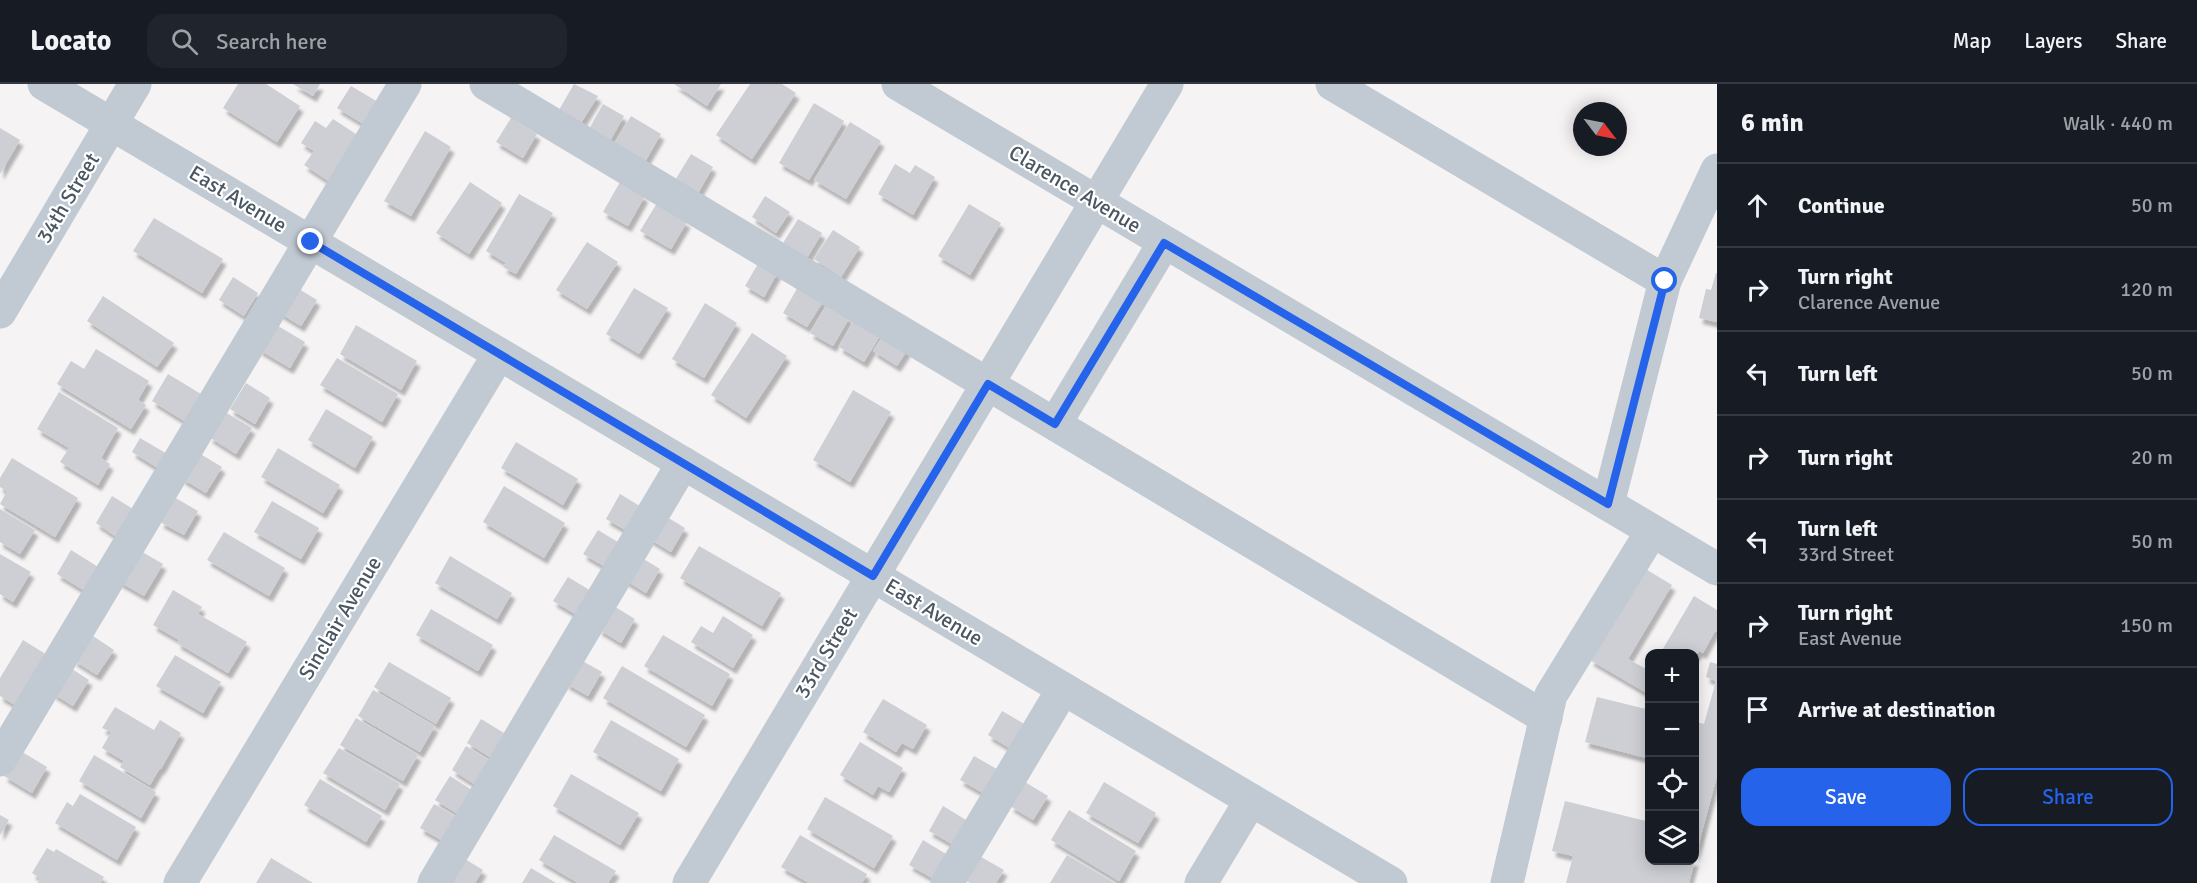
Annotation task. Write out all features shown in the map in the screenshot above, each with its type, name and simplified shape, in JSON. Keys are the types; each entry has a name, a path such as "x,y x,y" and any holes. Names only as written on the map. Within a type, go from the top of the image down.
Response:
{"street":[{"name":"East Avenue","path":"44,84 1391,883"},
{"name":"34th Street","path":"0,312 135,84"},
{"path":"0,760 405,84"},
{"path":"486,84 1546,718"},
{"name":"Clarence Avenue","path":"898,84 1717,569"},
{"name":"33rd Street","path":"689,883 1167,84"},
{"path":"1332,84 1665,281"},
{"path":"1608,504 1665,281 1717,170"},
{"path":"1055,424 1164,243"},
{"name":"Sinclair Avenue","path":"180,883 499,354"},
{"path":"434,883 683,463"},
{"path":"1507,883 1551,695 1652,531"},
{"path":"947,883 1063,688"},
{"path":"1201,883 1251,800"}],"building":[{"path":"238,84 266,84 300,106 277,142 223,108"},
{"path":"293,84 320,84 313,96"},
{"path":"574,84 598,96 581,123 559,110"},
{"path":"674,84 721,84 707,106"},
{"path":"750,84 782,84 796,93 752,159 716,135"},
{"path":"351,86 378,102 365,125 337,108"},
{"path":"814,103 844,121 809,180 779,163"},
{"path":"603,104 624,116 610,141 589,129"},
{"path":"631,116 661,134 642,167 611,149"},
{"path":"511,118 537,134 523,158 496,142"},
{"path":"333,119 362,138 333,184 304,165 314,151 301,143 315,121 326,128"},
{"path":"850,122 881,141 846,199 814,180"},
{"path":"0,128 20,140 0,174"},
{"path":"425,131 451,147 411,216 384,201"},
{"path":"691,154 713,167 697,195 674,182"},
{"path":"895,164 910,173 915,165 935,177 913,215 878,194"},
{"path":"470,182 502,203 469,254 436,233"},
{"path":"620,182 645,196 628,226 603,212"},
{"path":"519,194 553,213 516,274 503,267 506,263 486,251"},
{"path":"765,196 790,212 776,233 752,217"},
{"path":"657,203 687,222 671,249 640,231"},
{"path":"969,204 1001,223 970,275 938,256"},
{"path":"154,218 223,259 202,293 133,251"},
{"path":"798,219 822,233 807,258 783,243"},
{"path":"833,230 860,247 841,277 814,259"},
{"path":"587,242 618,262 587,309 556,290"},
{"path":"759,262 778,272 764,297 745,286"},
{"path":"1716,273 1717,322 1699,318 1706,289 1711,290"},
{"path":"233,277 258,293 244,316 219,300"},
{"path":"799,285 824,300 807,327 783,313"},
{"path":"294,286 317,300 301,326 278,312"},
{"path":"634,288 668,308 639,354 606,334"},
{"path":"103,296 174,343 157,367 87,321"},
{"path":"705,303 737,323 704,378 672,359"},
{"path":"827,304 850,317 833,346 810,333"},
{"path":"855,318 881,334 864,362 839,347"},
{"path":"273,323 305,342 290,368 258,349"},
{"path":"356,325 417,361 401,390 340,354"},
{"path":"885,332 910,346 897,366 873,351"},
{"path":"752,333 787,356 746,418 711,395"},
{"path":"96,349 149,381 138,400 146,405 131,429 57,384 71,361 84,369"},
{"path":"337,358 398,394 382,422 320,385"},
{"path":"168,374 206,397 189,424 152,401"},
{"path":"246,383 270,398 255,424 230,409"},
{"path":"853,390 891,412 850,482 813,460"},
{"path":"59,392 118,428 101,458 110,464 98,485 60,462 69,448 37,429"},
{"path":"326,409 373,437 355,468 308,440"},
{"path":"225,412 252,428 236,454 209,437"},
{"path":"140,438 169,455 161,470 132,452"},
{"path":"516,442 578,479 563,505 501,468"},
{"path":"278,448 340,485 323,513 261,477"},
{"path":"197,452 222,467 206,493 181,478"},
{"path":"12,458 78,498 55,537 0,504 7,491 0,487 0,478"},
{"path":"504,486 565,523 544,558 483,522"},
{"path":"620,494 643,508 629,532 606,519"},
{"path":"112,496 138,512 121,540 96,523"},
{"path":"174,497 198,511 184,535 160,522"},
{"path":"272,501 319,528 301,559 254,532"},
{"path":"0,509 35,530 20,554 0,542"},
{"path":"662,514 685,528 671,552 648,538"},
{"path":"598,530 621,544 607,568 583,554"},
{"path":"224,532 285,568 269,596 207,560"},
{"path":"699,546 781,593 762,626 680,578"},
{"path":"137,549 163,564 144,596 118,581"},
{"path":"71,550 103,570 88,593 57,574"},
{"path":"0,554 31,572 13,602 0,594"},
{"path":"637,555 660,569 646,593 623,579"},
{"path":"450,556 512,593 497,619 435,583"},
{"path":"1644,568 1672,585 1628,659 1645,668 1645,692 1590,660"},
{"path":"568,577 591,591 577,615 553,601"},
{"path":"173,590 202,607 198,614 247,642 228,673 177,643 179,640 153,625"},
{"path":"1694,596 1717,610 1717,632 1715,631 1703,653 1699,649 1663,649"},
{"path":"612,605 635,619 621,643 598,629"},
{"path":"431,609 493,645 478,671 416,635"},
{"path":"723,616 753,635 733,668 691,642 701,626 713,633"},
{"path":"90,634 114,650 97,675 73,660"},
{"path":"663,635 730,674 712,706 644,666"},
{"path":"23,640 52,658 20,708 0,696 0,678"},
{"path":"175,655 221,682 203,713 156,686"},
{"path":"579,659 602,672 588,696 565,683"},
{"path":"389,662 451,698 436,724 374,687"},
{"path":"1710,662 1717,664 1717,776 1699,843 1699,722 1704,724 1716,681 1706,677"},
{"path":"622,666 705,715 686,747 603,698"},
{"path":"69,667 89,680 73,706 52,693"},
{"path":"373,690 435,726 420,752 358,716"},
{"path":"1597,697 1645,709 1645,758 1585,742"},
{"path":"883,699 927,725 913,749 902,743 896,752 863,732"},
{"path":"115,707 154,730 160,720 181,733 150,785 120,767 124,761 102,748 111,732 102,728"},
{"path":"1002,711 1026,725 1011,749 988,735"},
{"path":"356,718 418,755 403,781 340,745"},
{"path":"481,719 504,733 490,757 467,743"},
{"path":"611,720 679,759 661,791 593,752"},
{"path":"860,742 903,768 889,792 878,786 873,795 840,775"},
{"path":"466,746 489,760 474,784 452,770"},
{"path":"339,748 400,784 385,810 323,773"},
{"path":"19,750 47,767 32,793 4,776"},
{"path":"94,755 156,792 141,818 79,781"},
{"path":"974,756 997,769 983,793 960,780"},
{"path":"571,774 639,813 620,845 553,806"},
{"path":"450,776 472,790 458,814 435,800"},
{"path":"320,779 382,816 366,842 304,805"},
{"path":"1025,782 1048,796 1033,820 1010,806"},
{"path":"1104,782 1156,813 1138,843 1086,813"},
{"path":"80,794 136,827 117,860 55,823 67,802 73,806"},
{"path":"825,797 893,836 874,868 807,829"},
{"path":"1565,801 1645,821 1645,865 1694,865 1689,883 1566,883 1573,856 1552,851"},
{"path":"434,804 457,817 443,841 420,828"},
{"path":"943,806 966,820 952,844 929,831"},
{"path":"1069,810 1136,851 1119,881 1051,840"},
{"path":"0,815 9,820 0,835"},
{"path":"554,835 616,871 608,883 578,883 539,860"},
{"path":"800,835 867,874 862,883 809,883 781,867"},
{"path":"923,840 946,854 932,878 909,865"},
{"path":"47,848 54,852 56,849 104,877 100,883 38,883 40,878 32,873"},
{"path":"1067,855 1115,883 1050,883"},
{"path":"460,856 483,870 475,883 450,883"},
{"path":"981,857 1004,870 996,883 966,881"},
{"path":"271,858 313,883 256,883"},
{"path":"531,868 556,883 522,883"}],"route":[{"path":"311,242 873,576 988,384 1055,424 1164,243 1608,504 1665,281"}]}
